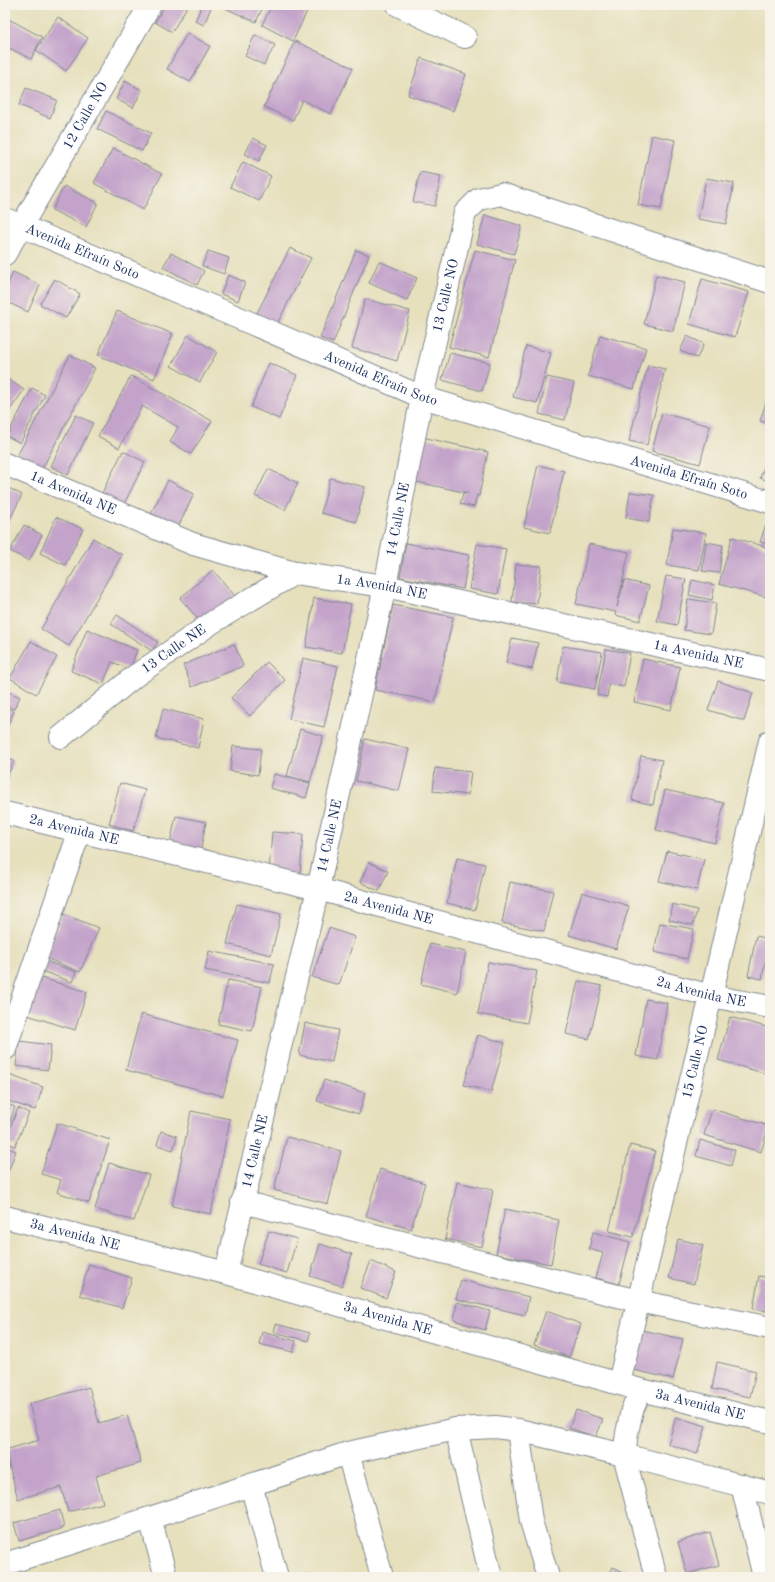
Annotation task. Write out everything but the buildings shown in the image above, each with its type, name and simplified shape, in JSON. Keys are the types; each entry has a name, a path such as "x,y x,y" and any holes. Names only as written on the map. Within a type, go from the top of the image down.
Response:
{"street":[{"name":"12 Calle NO","path":"5,254 13,222 150,5"},
{"path":"398,5 465,37"},
{"name":"13 Calle NO","path":"422,397 465,213 479,199 501,194 770,282"},
{"name":"Avenida Efraín Soto","path":"13,222 422,397 770,502"},
{"name":"14 Calle NE","path":"226,1273 318,889 385,586 422,397"},
{"name":"1a Avenida NE","path":"5,464 193,544 295,573 385,586 770,670"},
{"name":"13 Calle NE","path":"61,737 135,676 213,622 295,573"},
{"name":"15 Calle NO","path":"619,1383 770,742"},
{"name":"2a Avenida NE","path":"5,813 318,889 711,996 770,1007"},
{"path":"5,1049 80,830"},
{"path":"242,1202 638,1301 770,1328"},
{"name":"3a Avenida NE","path":"5,1217 226,1273 641,1390 770,1422"},
{"path":"641,1390 632,1410 624,1455 656,1577"},
{"path":"5,1564 348,1453 456,1429 495,1427 518,1430 624,1455 770,1493"},
{"path":"456,1429 491,1577"},
{"path":"518,1430 531,1521 548,1577"},
{"path":"348,1453 382,1577"},
{"path":"251,1485 277,1577"},
{"path":"742,1485 764,1577"},
{"path":"150,1518 166,1577"}]}
